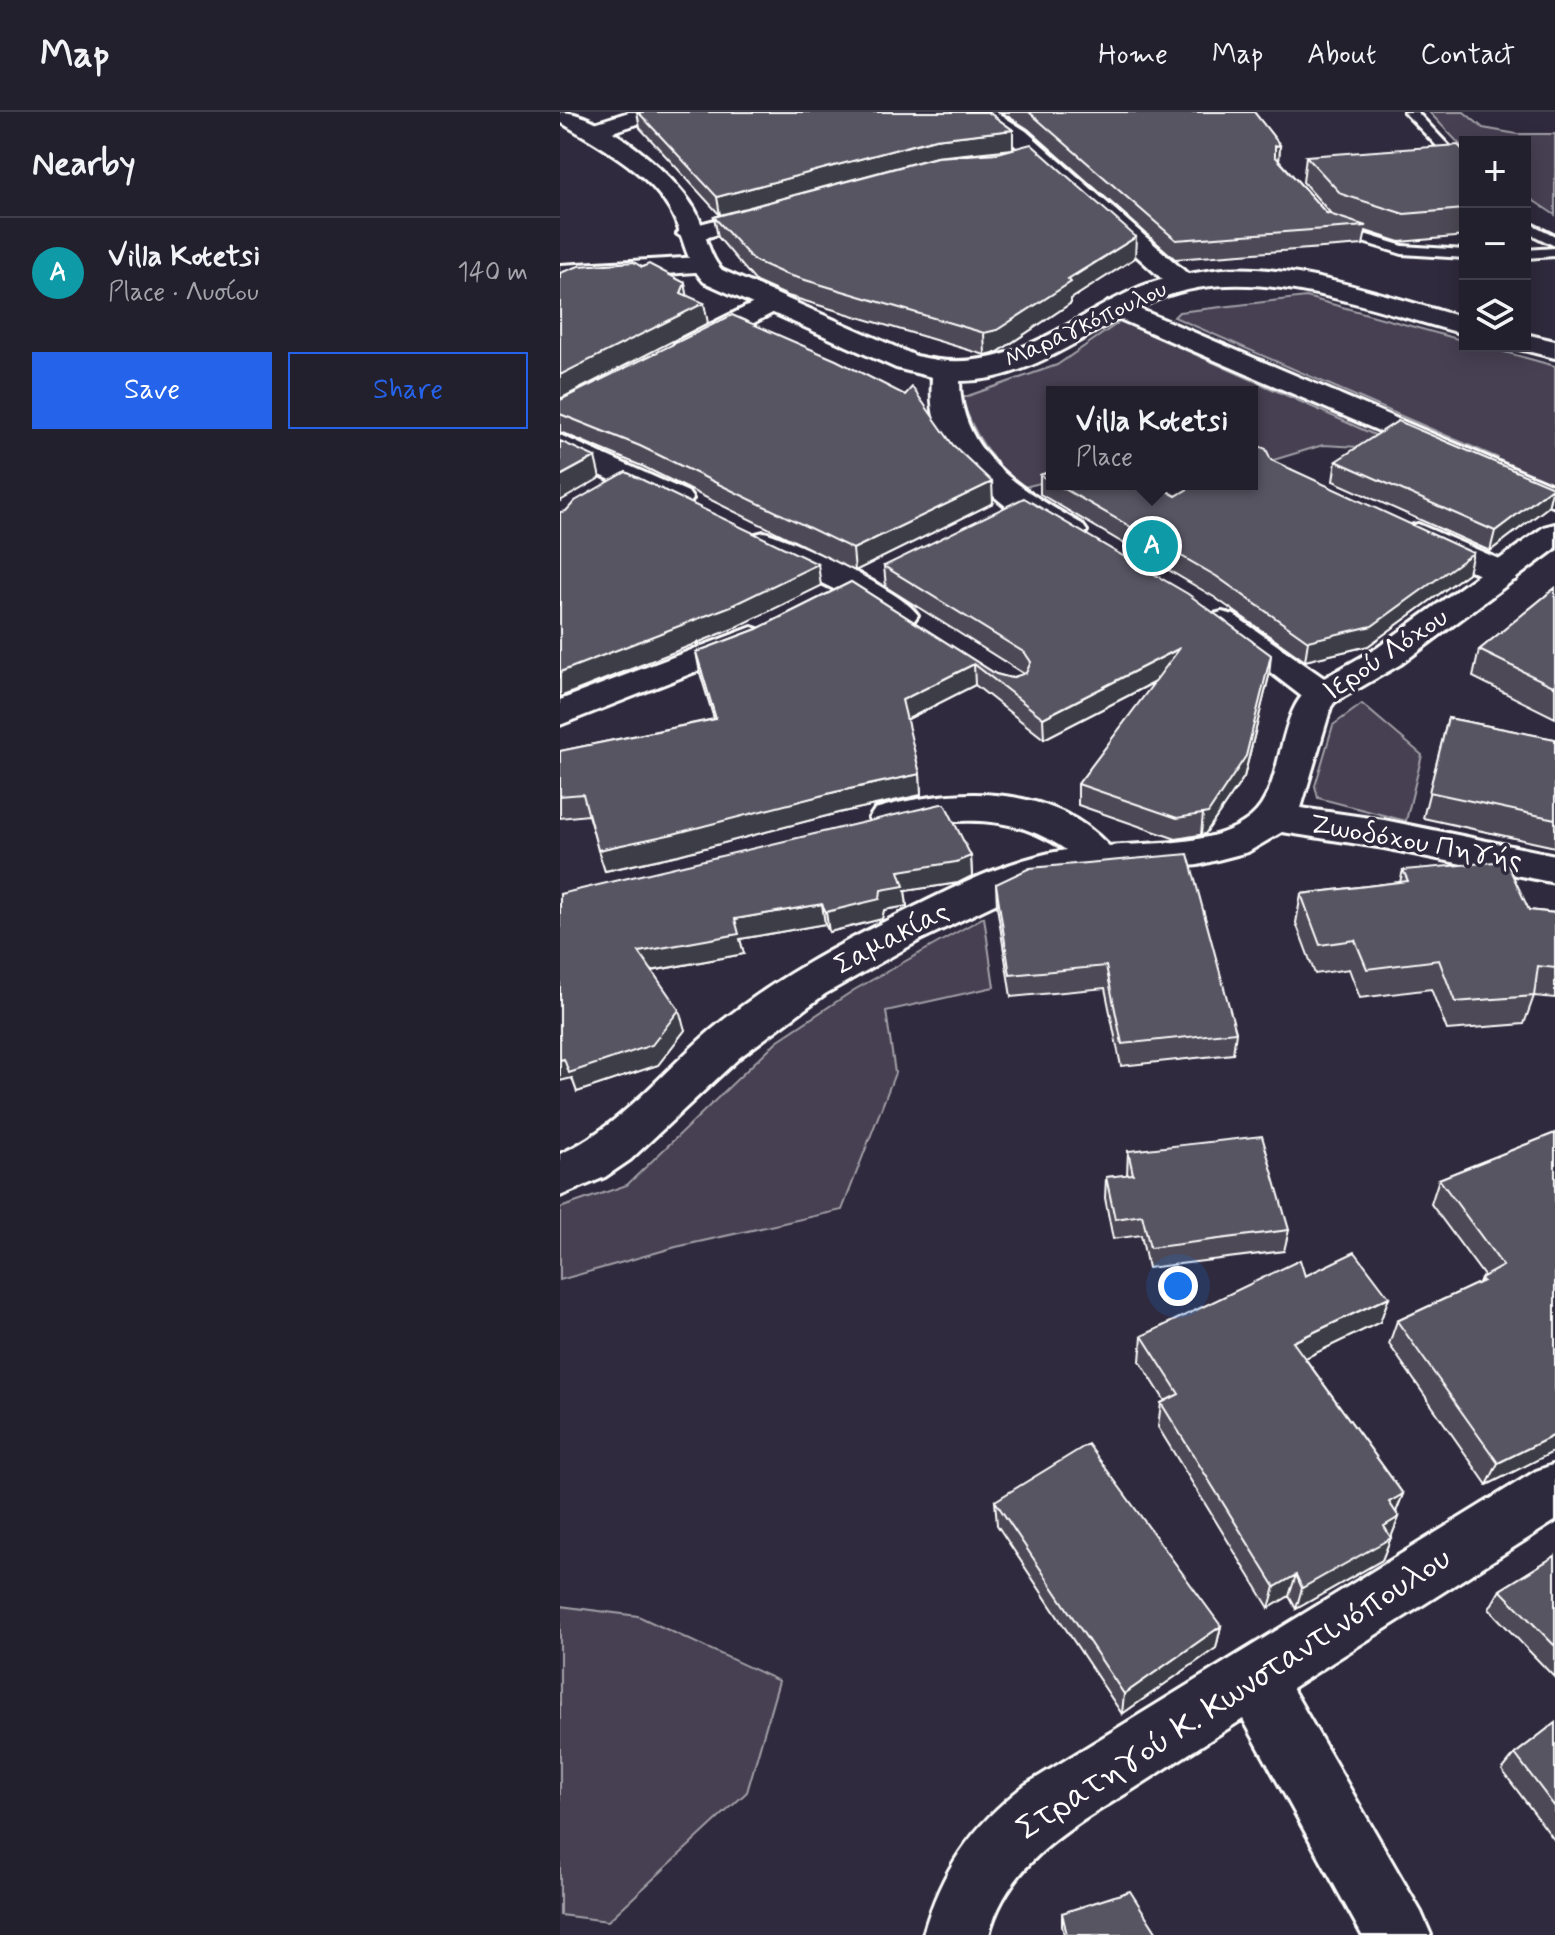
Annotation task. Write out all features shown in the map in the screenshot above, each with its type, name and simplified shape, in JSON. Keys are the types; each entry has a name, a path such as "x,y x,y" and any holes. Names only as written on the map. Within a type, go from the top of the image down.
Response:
{"street":[{"path":"560,112 672,195 684,213 702,265 560,273"},
{"path":"590,132 652,112"},
{"path":"980,112 1018,136 1181,282"},
{"path":"1011,160 1036,153"},
{"path":"690,234 797,206"},
{"name":"Μαραγκόπουλου","path":"702,265 730,286 906,362 946,372 968,372 1020,360 1050,347 1118,308 1181,282 1237,277 1302,282 1459,324"},
{"path":"658,362 770,303"},
{"path":"1118,308 1555,498"},
{"path":"1531,344 1555,350"},
{"path":"946,372 944,398 959,442 982,473 1023,504 1100,548"},
{"path":"560,444 716,518 869,580 933,636"},
{"path":"594,499 632,477"},
{"path":"988,521 1023,504"},
{"path":"1392,521 1503,573"},
{"name":"Ιερού Λόχου","path":"1277,818 1290,792 1313,706 1322,694 1389,656 1555,534"},
{"path":"815,606 869,580"},
{"path":"1200,606 1322,694"},
{"path":"560,713 775,626"},
{"path":"856,827 931,809 988,806 1066,828 1083,840 1100,862"},
{"name":"Σαμακίας","path":"560,1176 602,1155 629,1136 746,1026 861,952 1025,870 1233,844 1257,834 1277,818"},
{"name":"Ζωοδόχου Πηγής","path":"1277,818 1384,834 1555,869"},
{"name":"Στρατηγού Κ. Κωνσταντινόπουλου","path":"956,1935 970,1892 1000,1845 1047,1807 1555,1490"},
{"path":"1253,1678 1398,1935"}],"lane":[{"path":"1410,112 1459,165"},
{"path":"1321,216 1331,227 1402,250 1459,254"},
{"path":"1531,228 1555,242"},
{"path":"1531,254 1555,252"}],"shaded area":[{"path":"1429,112 1464,112 1483,128 1517,134 1555,134 1555,215 1531,199 1531,136 1459,136 1459,144"},
{"path":"1306,297 1459,339 1459,352 1505,352 1555,366 1555,490 1499,466 1498,458 1174,317 1179,312"},
{"path":"1121,321 1377,436 1359,447 1323,445 1258,462 1258,386 1046,386 1046,482 1021,488 985,447 962,398 1057,365"},
{"path":"1362,704 1422,755 1406,821 1318,798 1315,786 1333,725"},
{"path":"984,917 994,987 886,1011 895,1073 842,1210 676,1247 560,1280 560,1208 627,1185 777,1041 854,990"},
{"path":"560,1606 638,1616 779,1681 747,1792 608,1921 560,1915"}],"building":[{"path":"638,112 988,112 1013,130 935,139 717,197"},
{"path":"1029,112 1254,112 1280,145 1275,146 1275,156 1326,213 1366,226 1176,240"},
{"path":"1031,144 1136,237 1068,279 1071,282 997,330 984,333 785,274 753,260 714,217 937,157 998,153"},
{"path":"1458,145 1459,209 1404,214 1341,194 1306,156"},
{"path":"634,262 642,267 649,264 685,283 681,293 704,303 560,375 560,273 579,266"},
{"path":"732,315 836,360 905,395 912,387 953,445 992,482 853,549 640,446 560,414 560,400"},
{"path":"1398,421 1553,487 1495,531 1336,461"},
{"path":"560,441 595,457 560,476"},
{"path":"1258,446 1266,449 1271,460 1473,553 1372,626 1308,641 1216,576 1066,490 1165,490 1176,496 1186,490 1258,490"},
{"path":"626,472 818,564 731,606 560,672 560,512"},
{"path":"1024,498 1188,594 1271,655 1246,756 1208,813 1177,818 1078,784 1180,648 1043,718 974,664 902,700 920,774 598,850 583,794 560,796 560,751 716,719 696,652 757,629 851,582 996,674 1011,678 1026,673 1031,662 1025,653 884,566"},
{"path":"1555,588 1555,687 1479,650"},
{"path":"1448,718 1555,739 1555,819 1429,792"},
{"path":"945,804 971,856 956,862 899,871 904,886 881,890 880,899 826,912 822,904 735,919 739,934 639,952 679,1010 652,1045 569,1073 564,1059 560,1060 560,894"},
{"path":"1188,854 1236,1032 1122,1044 1106,966 1010,975 996,884 1030,868"},
{"path":"1506,861 1529,910 1555,913 1555,968 1538,966 1534,996 1455,1002 1439,960 1367,969 1355,940 1320,945 1301,894 1408,881 1403,870"},
{"path":"1555,1133 1555,1435 1498,1463 1397,1321 1483,1281 1481,1278 1503,1266 1439,1179"},
{"path":"1262,1136 1289,1230 1150,1248 1142,1215 1115,1219 1106,1177 1133,1174 1128,1151"},
{"path":"1355,1252 1389,1297 1293,1342 1403,1494 1389,1502 1399,1517 1384,1526 1391,1538 1302,1588 1296,1575 1275,1587 1161,1403 1179,1394 1142,1336 1300,1260 1305,1276"},
{"path":"1088,1444 1221,1626 1124,1694 995,1501"},
{"path":"1555,1556 1555,1646 1500,1590"},
{"path":"1555,1723 1555,1807 1515,1754"},
{"path":"1130,1891 1158,1935 1067,1935 1062,1913"}],"place":[{"name":"Villa Kotetsi","path":"1152,546"}]}
